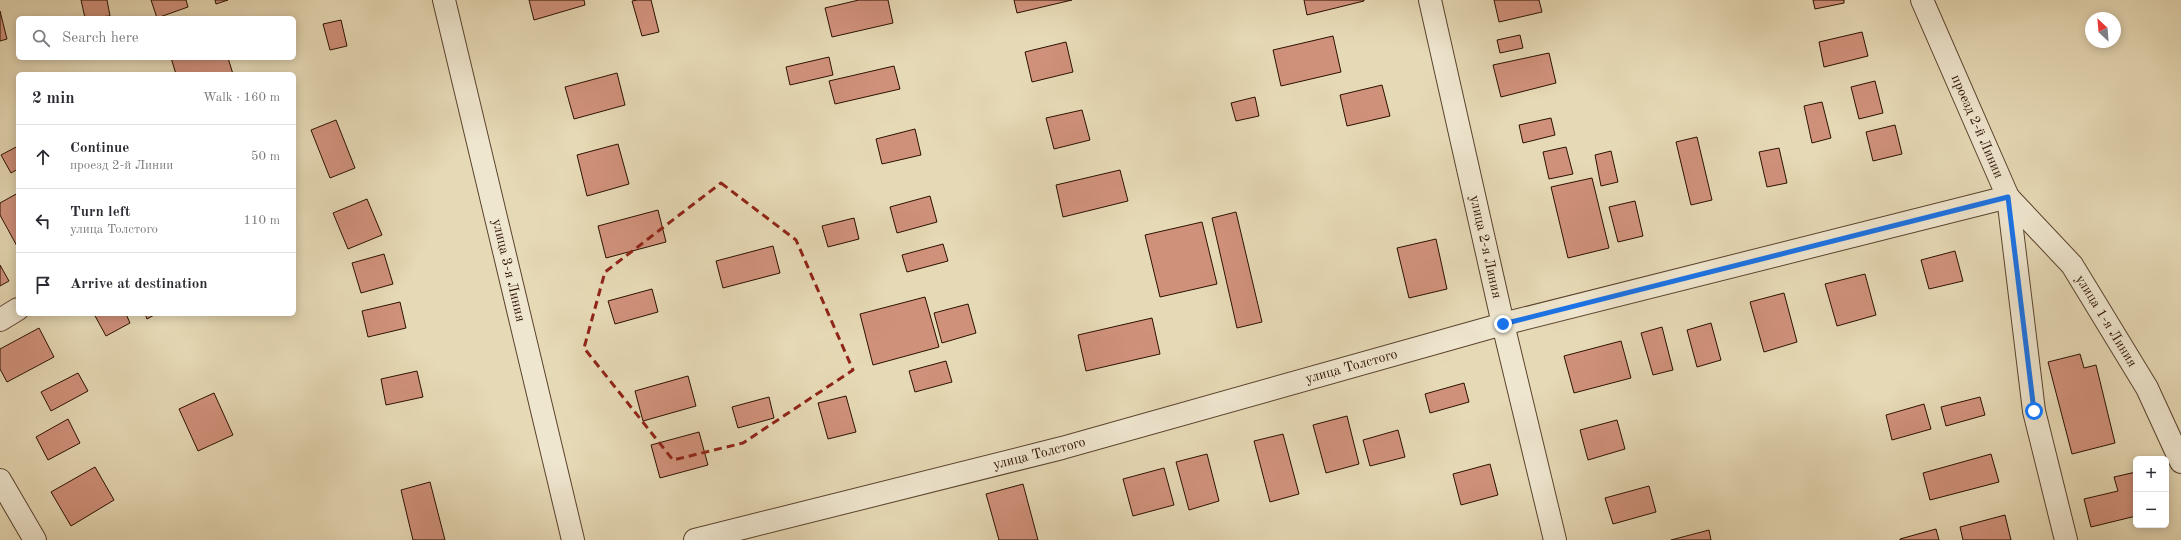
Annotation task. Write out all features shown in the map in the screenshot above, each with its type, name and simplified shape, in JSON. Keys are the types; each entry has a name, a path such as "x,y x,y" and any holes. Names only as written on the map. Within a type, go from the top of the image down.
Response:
{"street":[{"name":"улица 3-я Линия","path":"444,0 573,540"},
{"name":"улица 2-я Линия","path":"1430,0 1503,324 1554,540"},
{"name":"проезд 2-й Линии","path":"1922,0 2008,197 2034,411 2066,540"},
{"name":"улица Толстого","path":"695,540 1062,448 1503,324 2008,197"},
{"name":"улица 1-я Линия","path":"2008,197 2072,265 2147,388 2181,462"},
{"path":"0,320 16,310"},
{"path":"0,480 35,540"}],"highlighted area":[{"path":"721,183 796,240 853,370 743,443 673,460 584,348 605,272"}],"building":[{"path":"81,0 107,0 110,16 85,16"},
{"path":"151,0 186,0 188,7 163,16 156,16"},
{"path":"215,0 228,0 216,4"},
{"path":"529,0 584,0 585,5 534,20"},
{"path":"651,0 659,32 642,36 632,1"},
{"path":"859,0 888,0 893,23 832,37 825,8"},
{"path":"1014,0 1072,0 1017,13"},
{"path":"1304,0 1364,0 1364,1 1307,15"},
{"path":"1494,0 1539,0 1542,12 1499,22"},
{"path":"1813,0 1844,0 1844,3 1815,9"},
{"path":"0,11 7,39 0,41"},
{"path":"341,20 347,46 330,50 323,24"},
{"path":"1862,32 1868,56 1824,67 1819,42"},
{"path":"1520,35 1523,48 1500,53 1497,40"},
{"path":"1333,36 1341,72 1281,86 1273,50"},
{"path":"1066,42 1073,72 1032,82 1025,52"},
{"path":"1549,53 1556,83 1501,97 1493,65"},
{"path":"829,57 833,75 790,85 786,67"},
{"path":"172,60 229,60 232,72 175,72"},
{"path":"894,66 900,89 835,104 829,81"},
{"path":"617,73 625,105 574,119 565,87"},
{"path":"1875,81 1883,113 1859,119 1851,87"},
{"path":"1382,85 1390,116 1347,126 1340,95"},
{"path":"1255,97 1259,116 1236,121 1231,103"},
{"path":"1822,102 1831,138 1812,143 1804,106"},
{"path":"1082,110 1090,140 1054,149 1046,118"},
{"path":"1551,118 1555,135 1523,143 1519,125"},
{"path":"336,120 355,168 330,178 311,130"},
{"path":"1895,125 1902,154 1873,161 1866,132"},
{"path":"915,129 921,155 882,164 876,139"},
{"path":"1697,137 1712,200 1691,205 1676,142"},
{"path":"618,144 629,184 587,196 577,155"},
{"path":"16,147 16,170 11,173 1,155"},
{"path":"1566,147 1573,174 1549,179 1543,152"},
{"path":"1779,148 1787,183 1767,187 1759,152"},
{"path":"1611,151 1618,182 1601,186 1595,155"},
{"path":"1120,170 1128,201 1063,217 1056,185"},
{"path":"1592,178 1609,248 1568,258 1551,187"},
{"path":"16,194 16,244 0,215 0,203"},
{"path":"930,196 937,222 897,233 890,207"},
{"path":"367,199 382,235 348,249 333,213"},
{"path":"1635,201 1643,236 1618,242 1609,207"},
{"path":"658,210 666,242 606,258 598,226"},
{"path":"1236,212 1262,322 1237,328 1212,218"},
{"path":"854,218 859,239 828,247 822,226"},
{"path":"1202,222 1217,284 1160,297 1145,235"},
{"path":"1436,239 1447,289 1409,298 1397,248"},
{"path":"943,244 948,261 907,272 902,255"},
{"path":"773,246 780,273 723,288 716,261"},
{"path":"1955,251 1963,281 1929,289 1921,260"},
{"path":"384,254 393,284 361,293 352,263"},
{"path":"0,265 9,281 0,286"},
{"path":"1865,274 1876,315 1837,326 1825,284"},
{"path":"652,289 658,312 615,324 608,301"},
{"path":"1784,293 1797,342 1764,352 1750,302"},
{"path":"925,297 939,347 873,365 860,314"},
{"path":"400,302 406,328 368,337 362,311"},
{"path":"968,304 976,333 942,343 934,313"},
{"path":"95,316 127,316 130,323 106,336"},
{"path":"1152,318 1160,354 1086,371 1078,335"},
{"path":"1711,323 1721,360 1697,367 1687,330"},
{"path":"1662,327 1673,370 1653,375 1641,333"},
{"path":"39,328 54,357 7,382 0,369 0,349"},
{"path":"1621,341 1631,378 1574,393 1564,356"},
{"path":"2080,354 2084,368 2096,365 2115,443 2072,454 2048,362"},
{"path":"946,361 952,382 915,392 909,371"},
{"path":"417,371 423,397 386,405 381,379"},
{"path":"78,373 88,391 51,411 41,392"},
{"path":"688,376 696,406 643,421 635,391"},
{"path":"1464,383 1469,402 1430,413 1425,394"},
{"path":"214,393 233,435 198,451 179,409"},
{"path":"846,396 856,432 828,439 818,403"},
{"path":"769,397 774,418 738,428 732,407"},
{"path":"1980,397 1985,415 1946,426 1941,407"},
{"path":"1924,404 1931,429 1892,440 1886,415"},
{"path":"1347,416 1359,464 1326,473 1313,425"},
{"path":"68,419 80,443 48,460 36,437"},
{"path":"1617,420 1625,449 1588,460 1580,430"},
{"path":"1398,430 1405,457 1370,466 1363,440"},
{"path":"699,432 708,465 660,478 651,445"},
{"path":"1283,434 1299,494 1270,502 1254,441"},
{"path":"1207,454 1219,501 1189,510 1176,462"},
{"path":"1991,454 1999,482 1930,500 1923,473"},
{"path":"1490,464 1498,495 1461,505 1453,474"},
{"path":"95,467 114,500 71,526 51,492"},
{"path":"1164,468 1174,505 1133,516 1123,479"},
{"path":"2133,473 2133,517 2091,527 2084,499 2118,491 2114,477"},
{"path":"430,482 445,540 413,540 401,490"},
{"path":"1023,484 1038,540 999,540 986,494"},
{"path":"1649,486 1656,512 1613,524 1605,498"},
{"path":"2005,515 2011,540 1963,540 1960,527"},
{"path":"1936,529 1939,540 1900,540 1900,539"},
{"path":"1709,530 1711,540 1671,540"}],"route":[{"path":"1503,324 2008,197 2034,411"}]}
